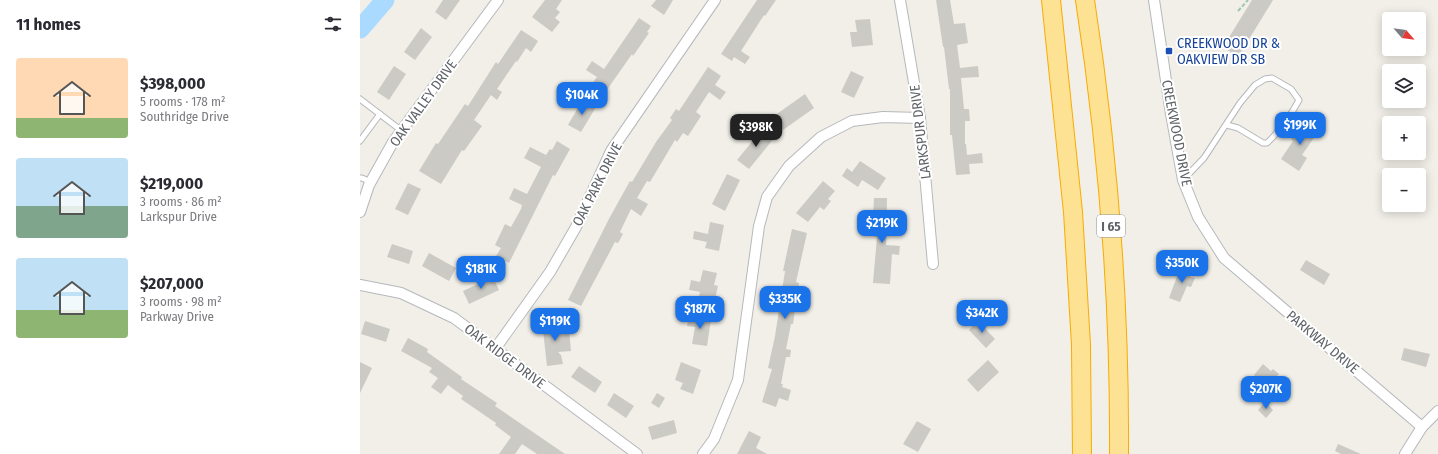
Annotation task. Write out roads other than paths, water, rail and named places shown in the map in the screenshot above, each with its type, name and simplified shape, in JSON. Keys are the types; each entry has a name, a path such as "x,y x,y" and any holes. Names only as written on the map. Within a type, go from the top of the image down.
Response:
{"highway":[{"path":"1051,0 1073,212 1080,345 1082,454"},
{"name":"I 65","path":"1085,0 1102,118 1111,227 1120,387 1119,454"}],"street":[{"name":"OAK VALLEY DRIVE","path":"360,212 371,182 393,142 498,0"},
{"name":"OAK PARK DRIVE","path":"495,349 550,272 576,227 612,151 715,0"},
{"name":"LARKSPUR DRIVE","path":"900,0 920,118 933,264"},
{"name":"CREEKWOOD DRIVE","path":"1154,0 1171,114 1184,180 1198,217 1224,258"},
{"path":"703,454 714,439 738,380 759,226 767,197 789,166 821,137 852,122 883,117 920,118"},
{"name":"PARKWAY DRIVE","path":"1224,258 1422,426"},
{"name":"OAK RIDGE DRIVE","path":"360,285 401,292 454,318 637,454"},
{"path":"1405,454 1422,426 1438,411"}],"lane":[{"path":"1184,180 1204,158 1248,94 1255,85 1265,79 1272,78 1291,89 1299,100 1279,130 1267,143 1263,143 1238,128 1227,125"},
{"path":"360,99 402,131"},
{"path":"360,141 380,114"},
{"path":"360,178 371,182"}],"waterway":[{"path":"360,29 385,0"}],"place":[{"name":"CREEKWOOD DR & OAKVIEW DR SB","path":"1169,51"}]}
